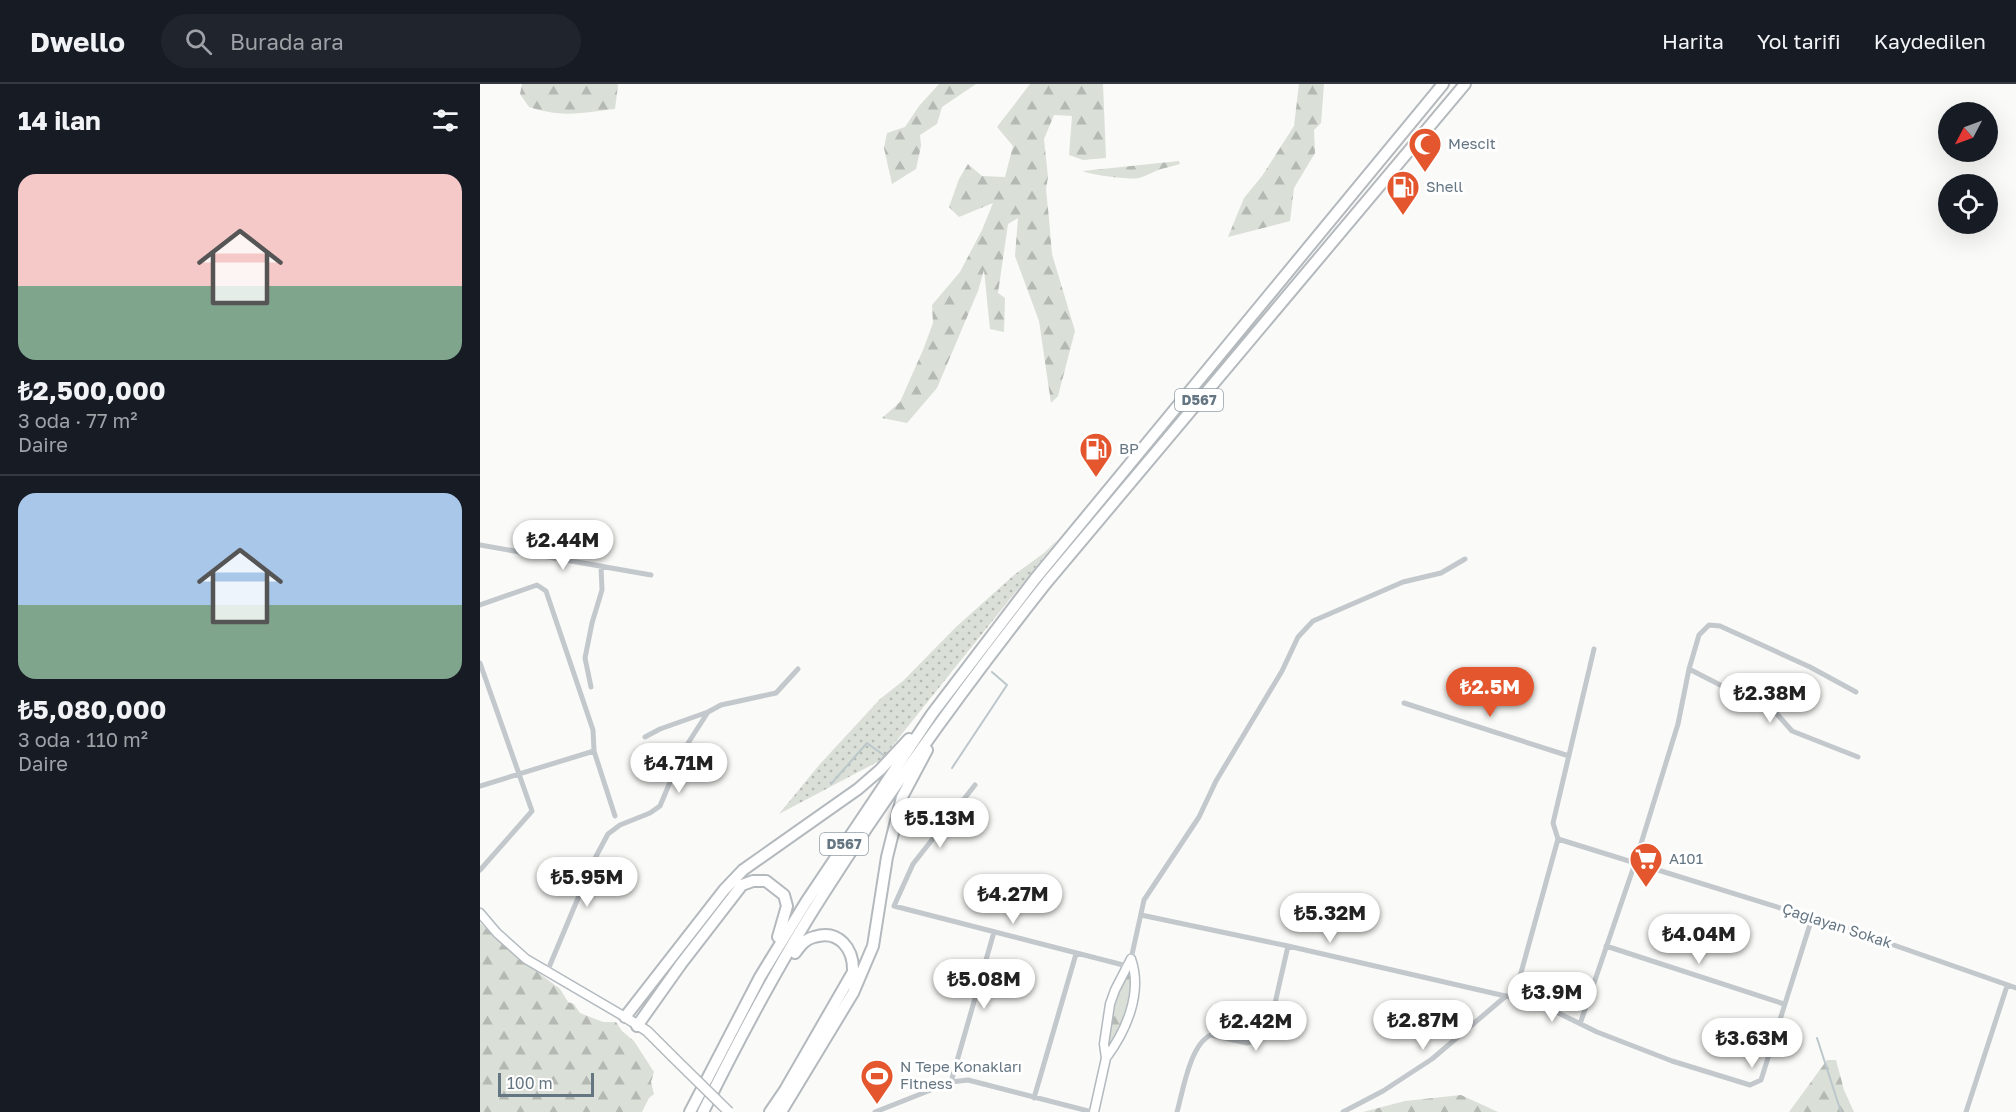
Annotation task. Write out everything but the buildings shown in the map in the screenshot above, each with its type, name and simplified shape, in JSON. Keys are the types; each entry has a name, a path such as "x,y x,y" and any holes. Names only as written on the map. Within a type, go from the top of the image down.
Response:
{"highway":[{"name":"D567","path":"690,1112 760,977 834,858 932,714 1042,569 1443,84"},
{"name":"D567","path":"703,1112 747,1025 824,894 912,762 997,646 1047,582 1465,84"},
{"path":"626,1017 724,890 743,870 858,789 880,770 932,714"},
{"path":"780,1112 854,993 873,946 887,857 902,797 942,723"},
{"path":"637,1026 742,885 753,881 766,881 776,888 784,896 787,906 782,926 760,977"},
{"path":"770,1112 849,982 854,961 851,952 839,939 826,935 813,937 804,942 771,984"}],"main road":[{"path":"626,1017 729,1112"},
{"path":"670,1057 723,1112"}],"street":[{"path":"480,546 651,575"},
{"path":"1106,1058 1104,1044 1110,1004 1114,990 1129,963 1144,900 1199,817 1216,781 1282,671 1298,637 1312,621 1404,582 1441,573 1465,559"},
{"path":"591,687 585,658 602,590 601,566"},
{"path":"480,605 537,585 546,591 593,730 594,751 615,816"},
{"path":"1580,1024 1635,862 1678,724 1689,669 1699,635 1709,626 1720,626 1810,666 1856,692"},
{"path":"1514,998 1558,839 1553,823 1594,649"},
{"path":"480,663 532,811 480,870"},
{"path":"645,737 721,705 776,693 798,669"},
{"path":"1689,669 1777,714 1792,731 1858,757"},
{"path":"1404,703 1569,756"},
{"path":"547,972 594,860 608,834 620,825 650,813 660,806 683,751 708,712"},
{"path":"480,786 594,751"},
{"path":"875,1112 951,1082 968,1080 1093,1112 1106,1058 1122,1034 1133,1004 1134,966 1129,963 1076,954 894,906 913,864 975,785"},
{"name":"Çağlayan Sokak","path":"1558,839 1812,918 2016,988"},
{"path":"480,913 504,940 526,959 626,1017"},
{"path":"1141,915 1514,998 1548,1008 1580,1024 1672,1061 1750,1085 1761,1080 1812,918"},
{"path":"951,1082 994,932"},
{"path":"1177,1112 1197,1046 1206,1037 1211,1035 1247,1043 1265,1033 1273,1012 1288,946"},
{"path":"1606,946 1784,1004"},
{"path":"1034,1098 1076,954"},
{"path":"1423,977 1425,969"},
{"path":"1966,1112 2007,986"},
{"path":"1343,1112 1383,1091 1432,1059 1506,996"}],"green space":[{"path":"522,84 617,84 615,109 572,114 552,113 529,107 520,94"},
{"path":"939,84 976,84 942,107 937,124 920,135 921,146 916,169 892,184 884,148 887,133 905,127 919,106"},
{"path":"1030,84 1103,84 1106,158 1083,160 1069,155 1072,116 1054,115 1044,139 1052,254 1075,331 1058,396 1051,403 1039,321 1015,256 1018,218 1008,224 998,293 1005,298 1004,332 990,329 984,270 978,291 937,388 907,423 882,418 900,402 933,323 932,305 960,272 993,203 959,217 949,207 959,179 968,164 982,176 1005,177 1013,146 997,127"},
{"path":"1299,84 1324,84 1321,123 1314,130 1315,153 1294,188 1290,221 1228,237 1244,198 1262,176 1294,126"},
{"path":"1179,161 1180,164 1135,178 1102,176 1083,171"},
{"path":"1058,539 881,760 779,814 820,764 880,699 903,681 956,627"},
{"path":"480,923 515,955 560,989 568,1002 574,1004 580,1013 603,1022 616,1022 622,1031 634,1041 654,1072 651,1082 654,1094 649,1098 642,1112 480,1112"},
{"path":"1131,965 1130,1007 1110,1049 1106,1044 1113,1000"},
{"path":"1827,1060 1836,1060 1844,1090 1854,1112 1789,1112"},
{"path":"1461,1095 1498,1112 1363,1112 1405,1101"}],"waterway":[{"path":"952,768 1007,685 992,672"},
{"path":"831,784 867,743 886,757"},
{"path":"1817,1038 1841,1112"}],"place":[{"name":"Mescit","path":"1425,173"},
{"name":"Shell","path":"1403,216"},
{"name":"BP","path":"1096,478"},
{"name":"A101","path":"1646,888"},
{"name":"N Tepe Konakları Fitness","path":"877,1105"}]}
